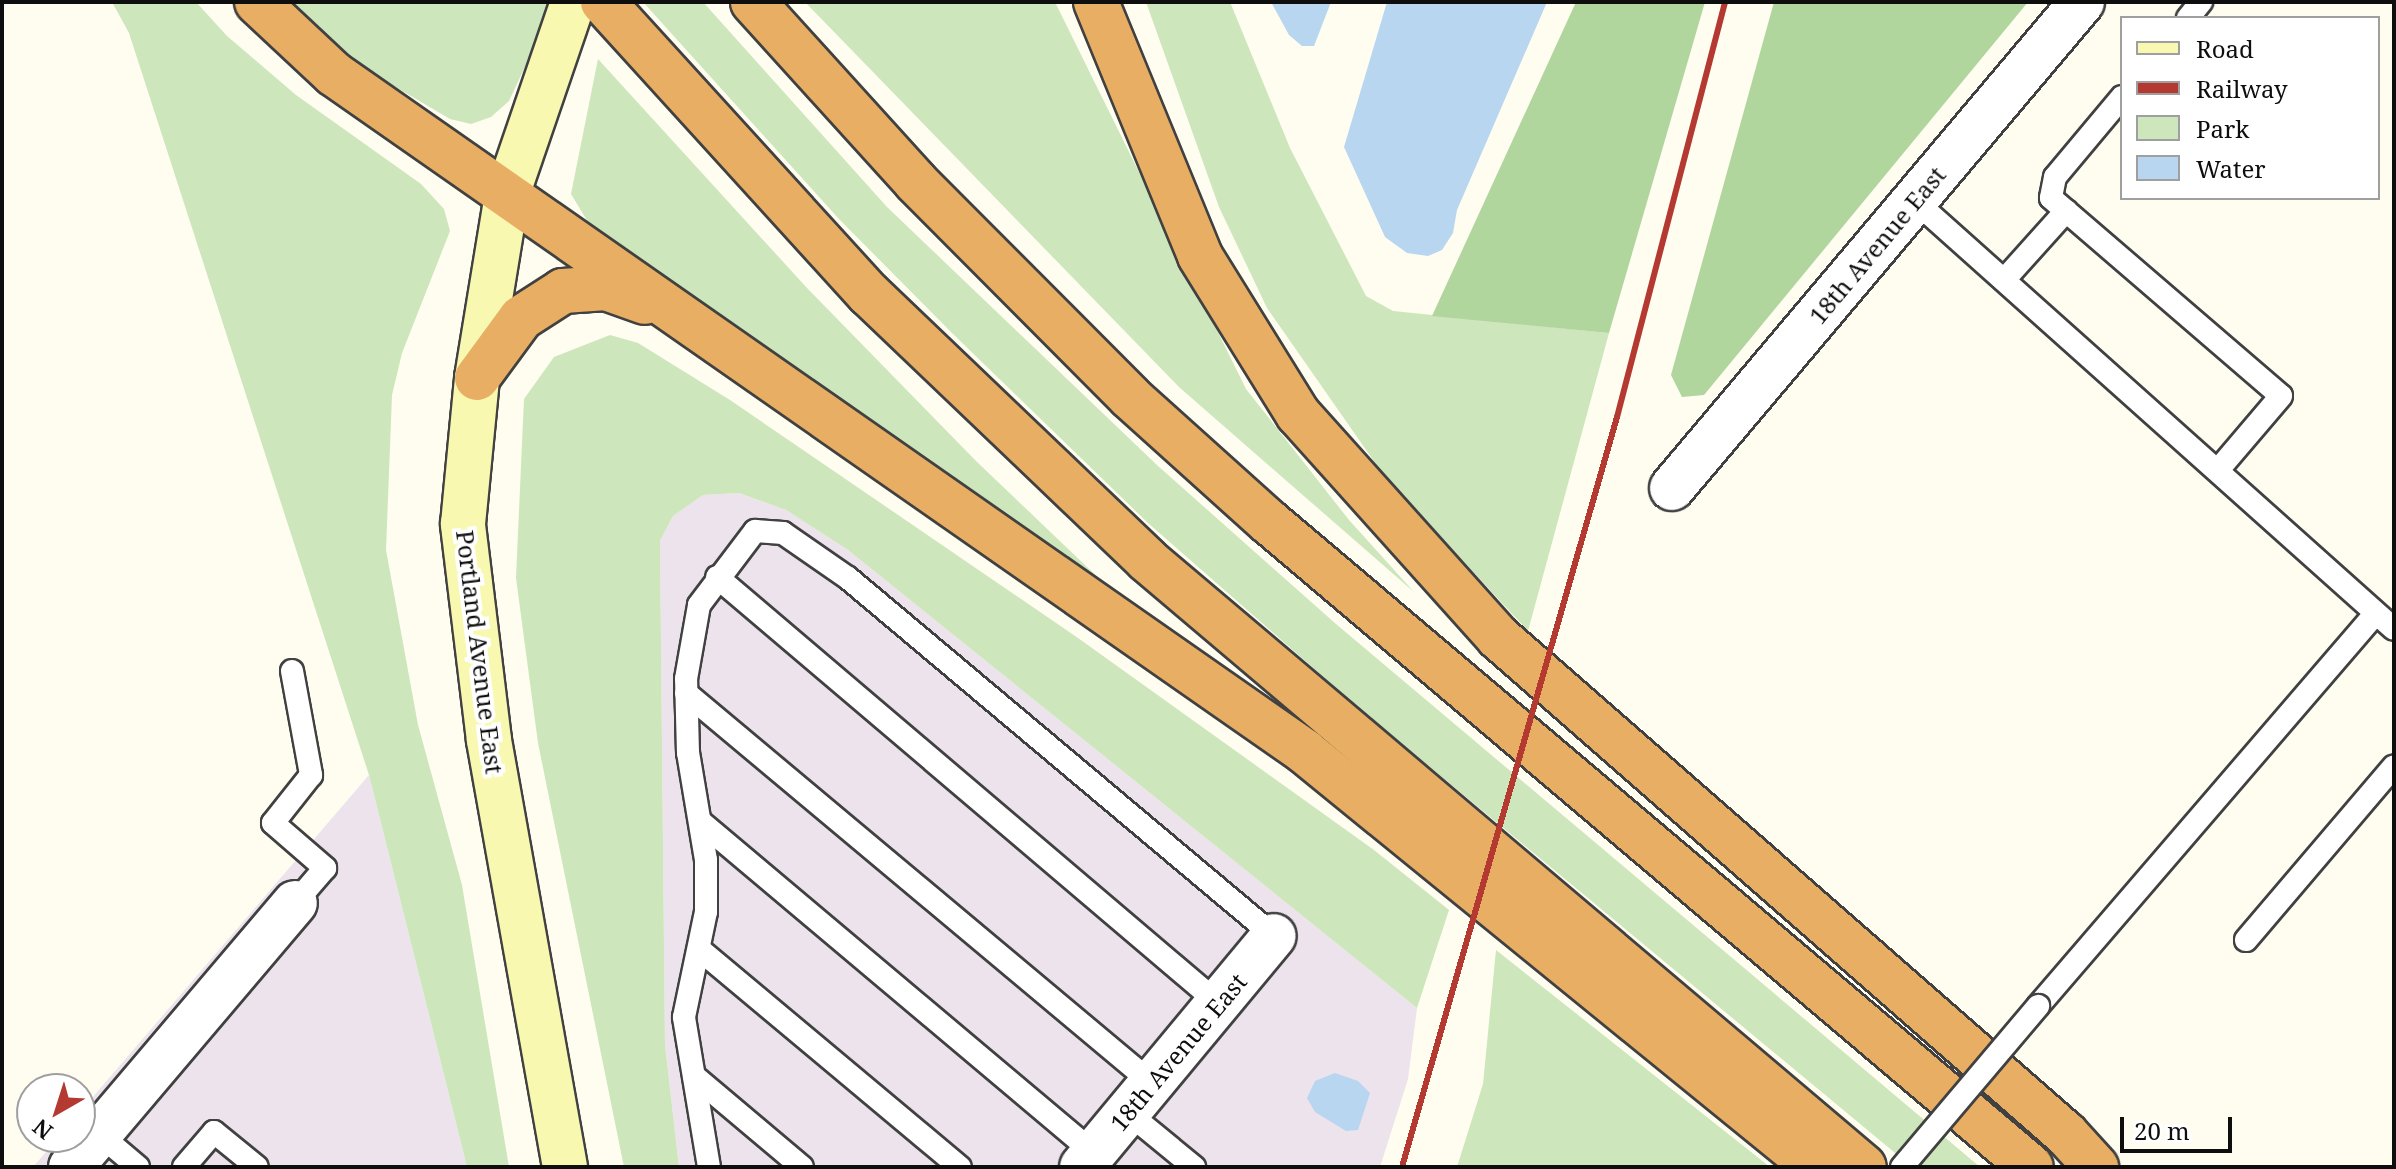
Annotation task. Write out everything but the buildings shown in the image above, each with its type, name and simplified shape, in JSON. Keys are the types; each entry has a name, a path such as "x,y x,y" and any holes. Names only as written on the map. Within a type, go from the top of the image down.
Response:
{"highway":[{"path":"257,2 334,74 1304,751 1815,1167"},
{"path":"753,2 916,182 1130,397 1305,553 2031,1167"},
{"path":"1096,2 1200,256 1298,414 1498,637 2066,1134 2096,1167"},
{"path":"582,6 869,294 1147,560 1864,1167"},
{"path":"477,378 521,318 563,291 606,288 697,327"}],"main road":[{"name":"Portland Avenue East","path":"565,1167 478,669 463,524 477,378 507,195 582,6"}],"street":[{"name":"18th Avenue East","path":"1672,488 2082,2"},
{"path":"71,1167 295,903"},
{"name":"18th Avenue East","path":"1088,1160 1274,936"}],"lane":[{"path":"2120,99 2055,177 2051,198 2281,396 2218,470"},
{"path":"1915,201 2394,629"},
{"path":"2004,280 2066,211"},
{"path":"709,1167 684,1017 706,912 702,823 688,753 686,693 690,637 699,605 717,577 744,542 764,528 783,533 815,552 1274,936"},
{"path":"717,577 1218,1003"},
{"path":"1902,1167 2376,613"},
{"path":"292,671 311,775 273,823 325,868 295,903"},
{"path":"686,693 1140,1098 1194,1167"},
{"path":"2246,940 2394,766"},
{"path":"702,823 1088,1160"},
{"path":"699,949 960,1167"},
{"path":"694,1076 802,1167"},
{"path":"184,1167 214,1132 257,1167"},
{"path":"99,1134 138,1167"}],"shaded area":[{"path":"739,493 786,510 848,550 1417,1008 1408,1079 1380,1167 679,1167 665,1045 660,541 673,516 703,495"},
{"path":"369,775 467,1167 33,1167 45,1153 96,1153 96,1093"}],"green space":[{"path":"112,2 196,2 227,36 296,95 421,184 444,209 450,231 402,353 392,395 386,550 418,725 462,885 509,1167 467,1167 369,775 129,33"},
{"path":"286,2 545,2 552,9 509,101 491,117 471,124 450,119 372,73"},
{"path":"643,2 703,2 887,207 1158,466 1336,624 1980,1167 1912,1167 1360,709 1148,523 952,333 839,219"},
{"path":"805,2 1055,2 1246,389 1349,520 1414,592 1179,387"},
{"path":"1146,2 1230,2 1290,148 1366,296 1393,311 1609,333 1528,631 1385,477 1267,308 1219,207"},
{"path":"1576,2 1705,2 1609,333 1432,316"},
{"path":"1774,2 2028,2 1704,395 1682,397 1671,375"},
{"path":"598,59 807,288 976,461 1130,608 591,227 571,194"},
{"path":"610,335 638,343 730,400 1078,638 1374,850 1449,910 1417,1008 848,550 786,510 739,493 703,495 673,516 660,541 665,1045 679,1167 624,1167 538,743 516,578 524,399 554,357"},
{"path":"1496,950 1770,1167 1457,1167 1483,1084"}],"water":[{"path":"1271,2 1331,2 1314,46 1302,46 1289,35"},
{"path":"1387,2 1547,2 1457,210 1453,233 1442,250 1428,256 1407,253 1385,237 1344,147"},
{"path":"1335,1073 1358,1081 1370,1093 1358,1130 1346,1131 1315,1112 1307,1098 1315,1081"}],"railway":[{"path":"1402,1167 1617,417 1725,2"}]}
